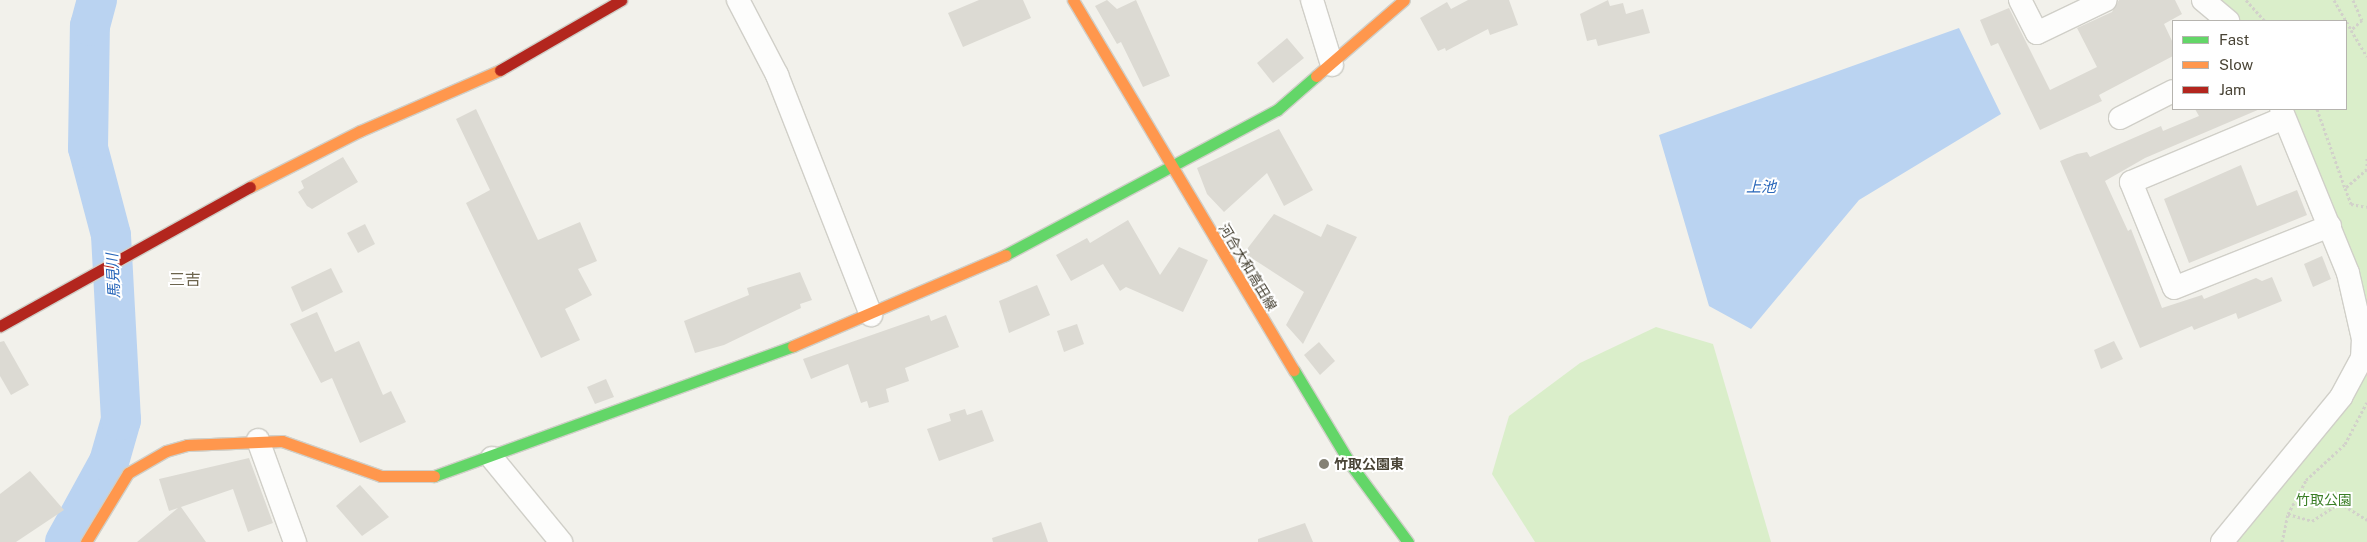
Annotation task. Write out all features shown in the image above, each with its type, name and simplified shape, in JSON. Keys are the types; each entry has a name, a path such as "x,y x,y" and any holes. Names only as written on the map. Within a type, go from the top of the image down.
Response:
{"street":[{"path":"0,326 122,256 360,132 492,74 621,0"},
{"path":"738,0 778,75 871,315"},
{"name":"河合大和高田線","path":"1073,0 1169,165 1351,465 1408,542"},
{"path":"1312,0 1332,65"},
{"path":"86,542 128,473 145,461 187,445 258,440 282,441 381,476 406,479 452,472 696,385 871,315 1035,242 1169,165 1277,110 1332,65 1404,0"},
{"path":"2020,0 2037,33 2106,0"},
{"path":"2204,0 2227,20"},
{"path":"2120,118 2172,92"},
{"path":"2222,542 2341,396 2362,358 2356,304 2330,226 2282,113 2131,182 2174,288 2330,226"},
{"path":"258,440 295,542"},
{"path":"492,458 561,542"}],"path":[{"path":"2246,0 2264,20"},
{"path":"2334,0 2345,20"},
{"path":"2351,30 2362,20 2353,0"},
{"path":"2347,23 2367,57"},
{"path":"2317,110 2351,204 2367,208"},
{"path":"2345,188 2367,170 2367,158"},
{"path":"2282,542 2288,514 2306,480 2345,444 2367,402"},
{"path":"2288,514 2312,522 2340,502 2367,520"}],"green space":[{"path":"2219,0 2367,0 2367,329 2348,243 2292,110 2347,110 2347,20 2239,20"},
{"path":"1656,327 1713,344 1771,542 1535,542 1492,474 1509,416 1580,363"},
{"name":"竹取公園","path":"2367,359 2367,542 2234,542"}],"water":[{"name":"上池","path":"1959,28 2001,114 1859,200 1751,329 1709,306 1659,135"}],"building":[{"path":"979,0 1023,0 1031,18 963,47 948,13"},
{"path":"1107,0 1117,9 1136,0 1170,76 1143,87 1121,42 1117,44 1095,6"},
{"path":"1468,0 1509,0 1518,25 1490,35 1488,29 1446,51 1445,48 1438,51 1420,18 1447,2 1451,9"},
{"path":"1608,0 1610,6 1623,3 1626,14 1643,9 1650,33 1598,46 1596,39 1587,41 1580,14"},
{"path":"2119,0 2175,0 2182,14 2164,24 2172,41 2172,57 2099,95 2102,101 2040,130 1998,43 1991,46 1980,20 2009,8 2050,90 2097,67 2077,28 2112,12"},
{"path":"1287,38 1304,58 1273,83 1257,63"},
{"path":"476,109 538,240 580,222 597,261 578,269 592,295 565,309 580,340 541,358 466,203 490,190 456,119"},
{"path":"2196,110 2258,110 2145,158 2105,181 2128,231 2131,229 2162,308 2202,295 2204,299 2256,278 2262,281 2272,277 2282,301 2238,319 2236,313 2194,330 2192,326 2140,348 2060,161 2087,152 2090,157 2161,126 2163,131 2199,116"},
{"path":"1279,129 1313,190 1284,206 1267,173 1224,212 1207,194 1197,168"},
{"path":"343,157 358,182 312,209 307,206 298,192 304,188 301,181"},
{"path":"2241,165 2257,206 2297,190 2307,215 2189,263 2164,199"},
{"path":"1274,214 1321,237 1327,224 1357,237 1303,344 1286,325 1304,292 1244,253"},
{"path":"1128,220 1160,275 1179,247 1208,260 1183,312 1126,287 1120,291 1103,264 1071,281 1056,255 1087,238 1090,243"},
{"path":"365,224 375,244 358,253 347,233"},
{"path":"2322,256 2331,279 2313,287 2304,264"},
{"path":"331,268 343,292 302,312 291,287"},
{"path":"800,272 812,300 800,304 801,308 724,345 695,353 684,321 749,295 747,288"},
{"path":"1037,285 1050,315 1009,333 999,301"},
{"path":"317,312 335,352 359,341 383,395 391,391 406,422 360,443 332,378 321,383 290,324"},
{"path":"929,315 931,321 946,315 959,347 905,368 909,381 886,389 889,402 869,408 867,401 861,403 848,364 811,379 803,359"},
{"path":"1077,324 1084,344 1064,352 1057,331"},
{"path":"4,341 29,385 11,395 0,376 0,342"},
{"path":"2114,341 2123,359 2101,369 2094,350"},
{"path":"1319,342 1335,361 1320,375 1304,355"},
{"path":"606,379 614,397 595,404 587,387"},
{"path":"965,409 967,415 982,410 994,441 939,461 927,429 951,421 949,414"},
{"path":"249,458 273,523 248,532 233,489 181,507 206,542 137,542 178,508 169,511 159,479"},
{"path":"30,471 64,510 16,542 0,542 0,494"},
{"path":"360,485 389,517 362,536 336,506"},
{"path":"1041,522 1048,542 993,542 992,538"},
{"path":"1305,523 1313,542 1258,542 1258,539"}],"waterway":[{"name":"馬見川","path":"65,542 109,462 121,420 111,235 88,148 90,26 97,0"}],"traffic: fast":[{"path":"1005,255 1277,110 1316,76"},
{"path":"434,476 793,346"},
{"path":"1294,370 1351,465 1408,542"}],"traffic: slow":[{"path":"1073,0 1294,370"},
{"path":"1316,76 1404,0"},
{"path":"250,187 360,131 500,70"},
{"path":"793,346 1005,255"},
{"path":"86,542 128,473 166,451 187,445 282,441 381,476 434,476"}],"traffic: jam":[{"path":"500,70 621,0"},
{"path":"0,326 250,187"}],"place":[{"name":"竹取公園東","path":"1324,464"}],"district":[{"name":"三吉","path":"185,280"}]}
